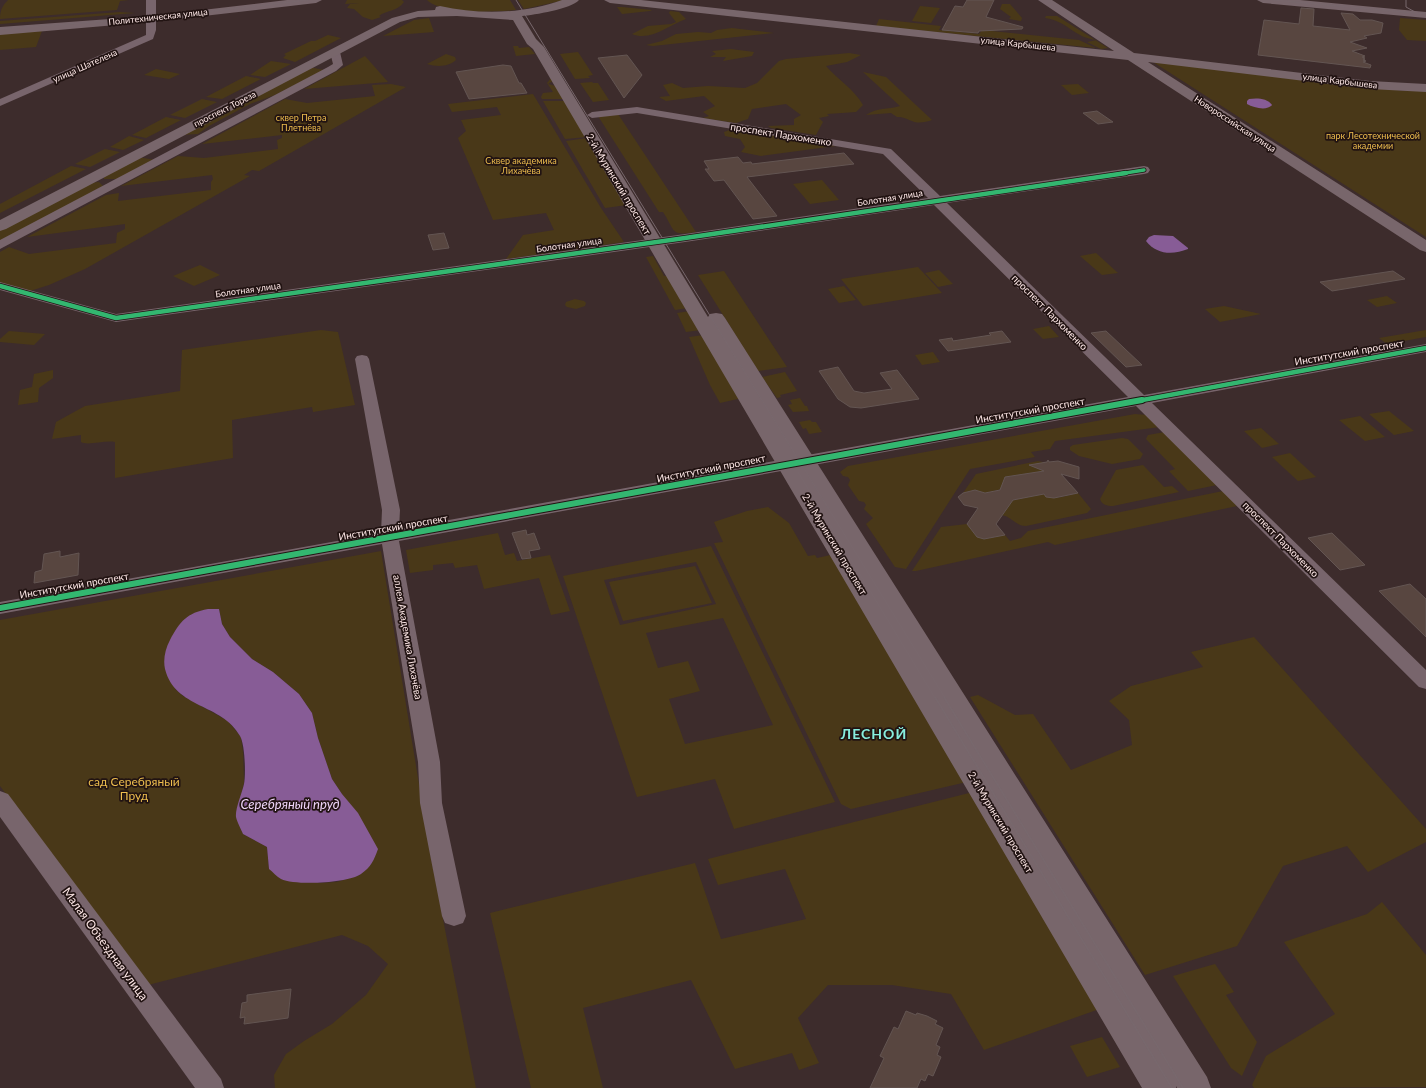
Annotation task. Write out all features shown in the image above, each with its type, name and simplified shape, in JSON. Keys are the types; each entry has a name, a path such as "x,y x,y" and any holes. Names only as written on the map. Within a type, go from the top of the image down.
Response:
{"main road":[{"name":"Политехническая улица","path":"0,26 150,17 289,0"},
{"name":"Политехническая улица","path":"0,31 316,0"},
{"path":"455,13 500,14 533,10 570,1 583,0"},
{"name":"улица Карбышева","path":"610,0 1130,56 1370,85 1426,88"},
{"name":"Новороссийская улица","path":"1044,0 1426,247"},
{"path":"1263,0 1426,15"},
{"path":"1296,0 1426,12"},
{"name":"проспект Тореза","path":"0,218 412,7 422,3 455,13"},
{"path":"533,10 532,16 536,23"},
{"name":"проспект Тореза","path":"0,226 400,18 429,13 455,13"},
{"name":"2-й Муринский проспект","path":"500,14 517,17 531,41 538,47 661,241 796,462 1195,1088"},
{"name":"2-й Муринский проспект","path":"546,39 592,115 661,241"},
{"name":"2-й Муринский проспект","path":"796,462 1160,1088"}],"street":[{"path":"150,17 151,0"},
{"name":"улица Шателена","path":"0,103 150,37 152,34 150,17"},
{"path":"0,245 332,69 338,65 335,52"},
{"name":"проспект Пархоменко","path":"592,115 637,110 887,151 935,200 1426,682"},
{"name":"Болотная улица","path":"0,286 116,318 661,241 1144,170"},
{"path":"91,178 114,184"},
{"name":"Институтский проспект","path":"0,608 1426,348"},
{"name":"аллея Академика Лихачёва","path":"362,359 392,510 390,538 429,762 431,803 454,916"},
{"name":"Малая Объездная улица","path":"0,800 211,1088"}],"green space":[{"path":"8,0 129,0 120,1 117,10 0,19 2,8"},
{"path":"347,0 402,0 404,2 398,8 372,20 363,17 354,9 347,8 350,4 359,3 345,4"},
{"path":"427,0 510,0 516,10 483,12 457,10 435,5"},
{"path":"518,0 565,0 524,9"},
{"path":"1002,4 1010,4 1022,18 1021,21 1009,19 1011,17 1000,9"},
{"path":"920,6 940,8 931,23 912,21"},
{"path":"617,7 622,7 652,10 622,14"},
{"path":"670,11 679,12 686,19 646,36 632,34 648,26 671,24 676,22 669,13"},
{"path":"120,12 135,13 0,24 0,21"},
{"path":"1046,16 1057,16 1095,40 1082,36 1060,22 1045,18"},
{"path":"429,18 434,32 383,36 414,20"},
{"path":"1400,18 1426,20 1426,41 1407,40 1399,30"},
{"path":"879,19 941,26 939,30 979,34 982,30 1079,40 1096,48 876,26"},
{"path":"732,28 774,33 653,46 646,45 662,41 676,34 698,32 711,33 717,30"},
{"path":"42,31 36,47 0,50 0,34"},
{"path":"328,35 341,38 295,62 283,58 286,55 284,54 311,41 315,41"},
{"path":"1096,40 1108,48 1101,49 1087,42"},
{"path":"513,46 518,46 519,48 529,47 535,54 516,56"},
{"path":"731,49 754,52 752,56 723,61 726,57 710,57 716,54 712,51"},
{"path":"578,52 593,75 588,76 590,78 575,79 560,54"},
{"path":"849,53 861,55 847,62 826,66 851,89 863,105 856,112 827,114 829,116 819,118 823,122 816,135 771,128 768,126 794,125 794,119 801,115 786,104 752,109 748,119 736,123 703,118 709,116 703,112 715,106 704,96 666,101 659,97 670,96 663,85 672,83 683,88 708,86 745,88 757,83 779,61"},
{"path":"446,54 455,57 456,60 450,64 442,66 427,64"},
{"path":"365,56 388,82 304,89"},
{"path":"271,61 291,64 265,77 250,75"},
{"name":"парк Лесотехнической академии","path":"1153,62 1354,86 1407,91 1426,91 1426,237"},
{"path":"309,67 324,70 275,95 250,104 209,126 198,134 180,135"},
{"path":"156,69 180,74 169,79 144,75"},
{"path":"863,72 886,77 932,120 925,122 914,122 897,117 891,113 866,115 870,112 900,106"},
{"path":"246,76 261,79 222,99 206,97"},
{"path":"551,78 553,81 548,84 556,86 564,99 542,99 541,97 543,93 553,92 547,83"},
{"path":"580,83 598,83 609,100 593,102"},
{"name":"сквер Петра Плетнёва","path":"391,84 406,87 259,171 252,170 244,175 250,176 85,269 49,285 30,291 0,283 0,252 9,247 29,254 116,243 117,233 125,229 125,224 27,237 106,195 119,193 118,201 211,190 211,182 213,179 212,175 121,186 178,156 204,158 278,149 277,140 282,138 282,135 202,144 285,99 307,103 375,96 372,85"},
{"path":"1078,84 1089,93 1072,95 1061,85"},
{"name":"Сквер академика Лихачёва","path":"533,94 601,208 624,242 506,259 523,235 554,230 546,213 493,220 458,138 466,131 461,120 501,115 497,107 452,112 448,104"},
{"path":"202,99 217,102 185,118 170,115"},
{"path":"543,101 566,101 587,137 565,139"},
{"path":"618,114 696,232 678,233 672,228 663,212 659,212 598,116"},
{"path":"166,117 181,120 146,138 132,135"},
{"path":"735,128 843,145 761,156 741,152 745,147 740,139 725,136 724,132"},
{"path":"129,136 144,140 123,150 110,147"},
{"path":"587,138 627,205 605,208 566,141"},
{"path":"105,149 120,152 90,167 75,164"},
{"path":"138,157 155,160 119,179 104,179 104,175"},
{"path":"71,166 86,169 0,213 0,204"},
{"path":"822,180 839,200 810,204 793,184"},
{"path":"99,182 103,186 0,243 0,229 88,183"},
{"path":"1096,253 1118,273 1102,275 1080,256"},
{"path":"653,256 664,276 669,276 688,308 675,310 646,257"},
{"path":"200,265 220,275 194,286 173,276"},
{"path":"918,267 942,293 863,306 841,279"},
{"path":"939,270 953,284 938,287 925,273"},
{"path":"724,271 787,367 758,371 698,275"},
{"path":"844,286 856,300 839,303 828,289"},
{"path":"1387,296 1397,303 1377,307 1367,300"},
{"path":"575,299 584,301 586,303 585,306 576,309 565,305 566,302"},
{"path":"1224,306 1261,314 1220,322 1205,309"},
{"path":"690,311 701,330 686,332 677,313"},
{"path":"1049,326 1059,337 1043,339 1033,329"},
{"path":"321,330 338,332 355,405 313,412 312,407 232,420 233,458 115,478 115,442 84,443 81,442 81,435 52,439 56,422 85,406 180,391 182,350"},
{"path":"1426,330 1426,337 1387,344 1379,338"},
{"path":"9,331 45,334 34,345 0,342 0,339"},
{"path":"704,335 742,398 720,403 710,385 689,337"},
{"path":"933,352 940,362 922,365 915,355"},
{"path":"53,370 53,378 39,388 38,402 18,405 20,390 32,387 34,374"},
{"path":"785,372 797,391 780,395 781,397 777,398 762,377"},
{"path":"800,398 805,406 807,406 809,411 793,412 788,405 792,404 790,400"},
{"path":"1389,411 1414,431 1394,435 1369,414"},
{"path":"1135,414 1147,415 1160,427 1055,441 1050,449 1031,452 1035,457 970,469 906,569 895,567 866,524 873,518 864,509 866,505 864,502 859,501 848,485 850,480 848,477 843,476 840,472 848,466"},
{"path":"1360,416 1385,437 1365,441 1339,420"},
{"path":"810,420 812,422 816,422 822,432 809,434 806,428 803,429 799,422"},
{"path":"1261,428 1279,444 1262,448 1244,431"},
{"path":"1165,432 1217,485 1188,491 1169,471 1175,469 1146,439 1148,435"},
{"path":"1122,438 1128,439 1143,454 1140,459 1112,464 1079,456 1070,450 1070,447 1073,445"},
{"path":"1290,453 1316,477 1298,481 1272,457"},
{"path":"1038,461 1047,463 1044,471 1005,477 1006,488 985,493 975,490 963,493 976,474"},
{"path":"1143,465 1164,487 1172,486 1179,492 1113,506 1102,503 1100,499 1116,470"},
{"path":"1223,491 1237,506 1055,545 1048,542 912,571 941,527 967,524 976,535 980,537 987,539 1005,535 1010,541 1021,538 1028,531"},
{"path":"1078,493 1091,509 1087,513 1026,526 1019,525 1002,515 1009,506 1006,504 1009,501 1044,494 1051,498 1055,498"},
{"path":"768,507 789,523 808,556 815,555 817,558 835,554 971,781 851,809 841,804 714,543 723,542 714,522 747,511"},
{"path":"498,533 505,555 514,553 517,561 550,555 570,611 551,615 539,578 484,589 477,565 455,568 453,563 433,565 433,570 410,573 406,550"},
{"path":"711,546 835,802 734,829 715,779 637,797 563,576","holes":["696,562 716,604 620,625 604,580","723,618 773,725 685,744 669,699 700,691 688,661 658,668 646,633"]},
{"name":"сад Серебряный Пруд","path":"381,551 431,858 476,1088 275,1088 274,1075 286,1054 332,1024 366,995 388,964 368,946 342,935 148,985 0,786 0,620","holes":["219,609 222,624 230,637 252,659 273,672 299,694 312,713 318,738 332,779 342,794 360,875 337,882 320,883 269,869 267,847 243,834 236,816 244,783 241,737 228,721 183,696 175,689"]},
{"path":"695,566 712,603 623,621 609,582"},
{"path":"1254,637 1426,829 1426,842 1368,872 1347,846 1283,866 1237,946 1145,975 970,697 978,695 1015,715 1033,714 1071,770 1132,745 1129,720 1109,701 1131,686 1203,667 1191,652"},
{"path":"977,791 1105,1007 984,1050 951,994 892,985 828,985 798,1018 819,1063 799,1070 792,1053 735,1069 691,980 583,1008 603,1088 531,1088 490,913 695,863 721,939 806,919 785,869 718,885 708,859"},
{"path":"1382,902 1426,955 1426,1087 1254,1088 1252,1085 1266,1056 1335,1014 1284,942 1367,914"},
{"path":"1215,964 1234,992 1226,995 1257,1042 1242,1076 1231,1068 1173,976"},
{"path":"1102,1037 1120,1067 1087,1077 1070,1046"}],"water":[{"path":"1249,99 1265,100 1272,105 1267,108 1253,107 1247,104"},
{"path":"1154,235 1173,236 1188,249 1171,253 1155,249 1146,241 1149,237"},
{"name":"Серебряный пруд","path":"208,609 219,609 222,624 230,637 252,659 273,672 299,694 312,713 318,738 332,779 358,813 378,849 372,863 361,874 345,880 309,883 281,879 269,869 267,847 243,834 236,817 245,774 245,760 242,740 232,725 222,717 178,692 170,682 164,666 164,658 168,643 181,623 189,616"}],"building":[{"path":"967,0 994,0 986,17 1023,27 1022,29 979,31 978,33 942,30 955,6 963,7"},
{"path":"1301,8 1314,9 1313,26 1350,30 1341,13 1353,14 1360,20 1372,20 1383,23 1381,33 1364,36 1367,38 1350,42 1367,48 1352,51 1365,56 1362,57 1365,58 1363,59 1365,60 1363,60 1366,61 1363,62 1371,65 1370,68 1258,55 1264,20 1299,24"},
{"path":"627,55 642,75 624,98 598,58"},
{"path":"503,65 511,66 519,83 521,83 527,93 469,99 456,72"},
{"path":"1097,111 1113,122 1098,124 1083,113"},
{"path":"844,153 854,164 747,177 777,216 753,219 724,180 714,181 705,169 709,169 704,161 738,157 743,163 751,162 752,164"},
{"path":"444,233 449,248 433,250 428,235"},
{"path":"1393,271 1405,279 1332,291 1320,282"},
{"path":"1002,331 1011,342 948,351 939,340 952,338 953,341 991,335 989,333"},
{"path":"1106,331 1142,365 1126,367 1091,333"},
{"path":"838,367 854,391 864,393 892,389 880,373 897,370 919,399 861,408 850,407 838,399 819,371"},
{"path":"1048,460 1049,462 1058,461 1079,467 1079,479 1061,474 1078,493 1054,498 1046,497 1044,494 1013,500 996,524 1005,535 984,539 977,537 967,524 978,508 964,505 958,497 963,493 975,490 985,493 1000,490 1005,477 1044,471 1029,465 1047,462"},
{"path":"526,530 527,535 534,533 540,549 529,551 531,558 522,559 512,533"},
{"path":"1332,533 1365,565 1340,570 1308,538"},
{"path":"60,551 60,557 79,553 78,575 34,583 35,572 42,570 44,554"},
{"path":"1410,584 1426,599 1426,637 1379,591"},
{"path":"291,989 288,1018 244,1024 245,1017 240,1018 242,1003 247,1002 247,995"},
{"path":"906,1011 916,1015 917,1013 927,1016 937,1021 935,1024 943,1028 936,1045 940,1047 937,1055 941,1057 933,1076 928,1074 925,1081 921,1079 917,1088 870,1088 884,1058 880,1056 894,1027 898,1029"}],"tram line":[{"path":"0,29 161,17 308,0"},
{"path":"516,0 945,698"},
{"path":"1273,0 1426,14"},
{"path":"1406,0 1406,7 1415,12"},
{"path":"798,472 935,698"},
{"path":"935,697 1172,1088"},
{"path":"944,697 1183,1088"}],"cycle path":[{"path":"0,286 116,318 685,238 1144,170"},
{"path":"0,608 1426,348"}],"district":[{"name":"ЛЕСНОЙ","path":"874,734"}]}
